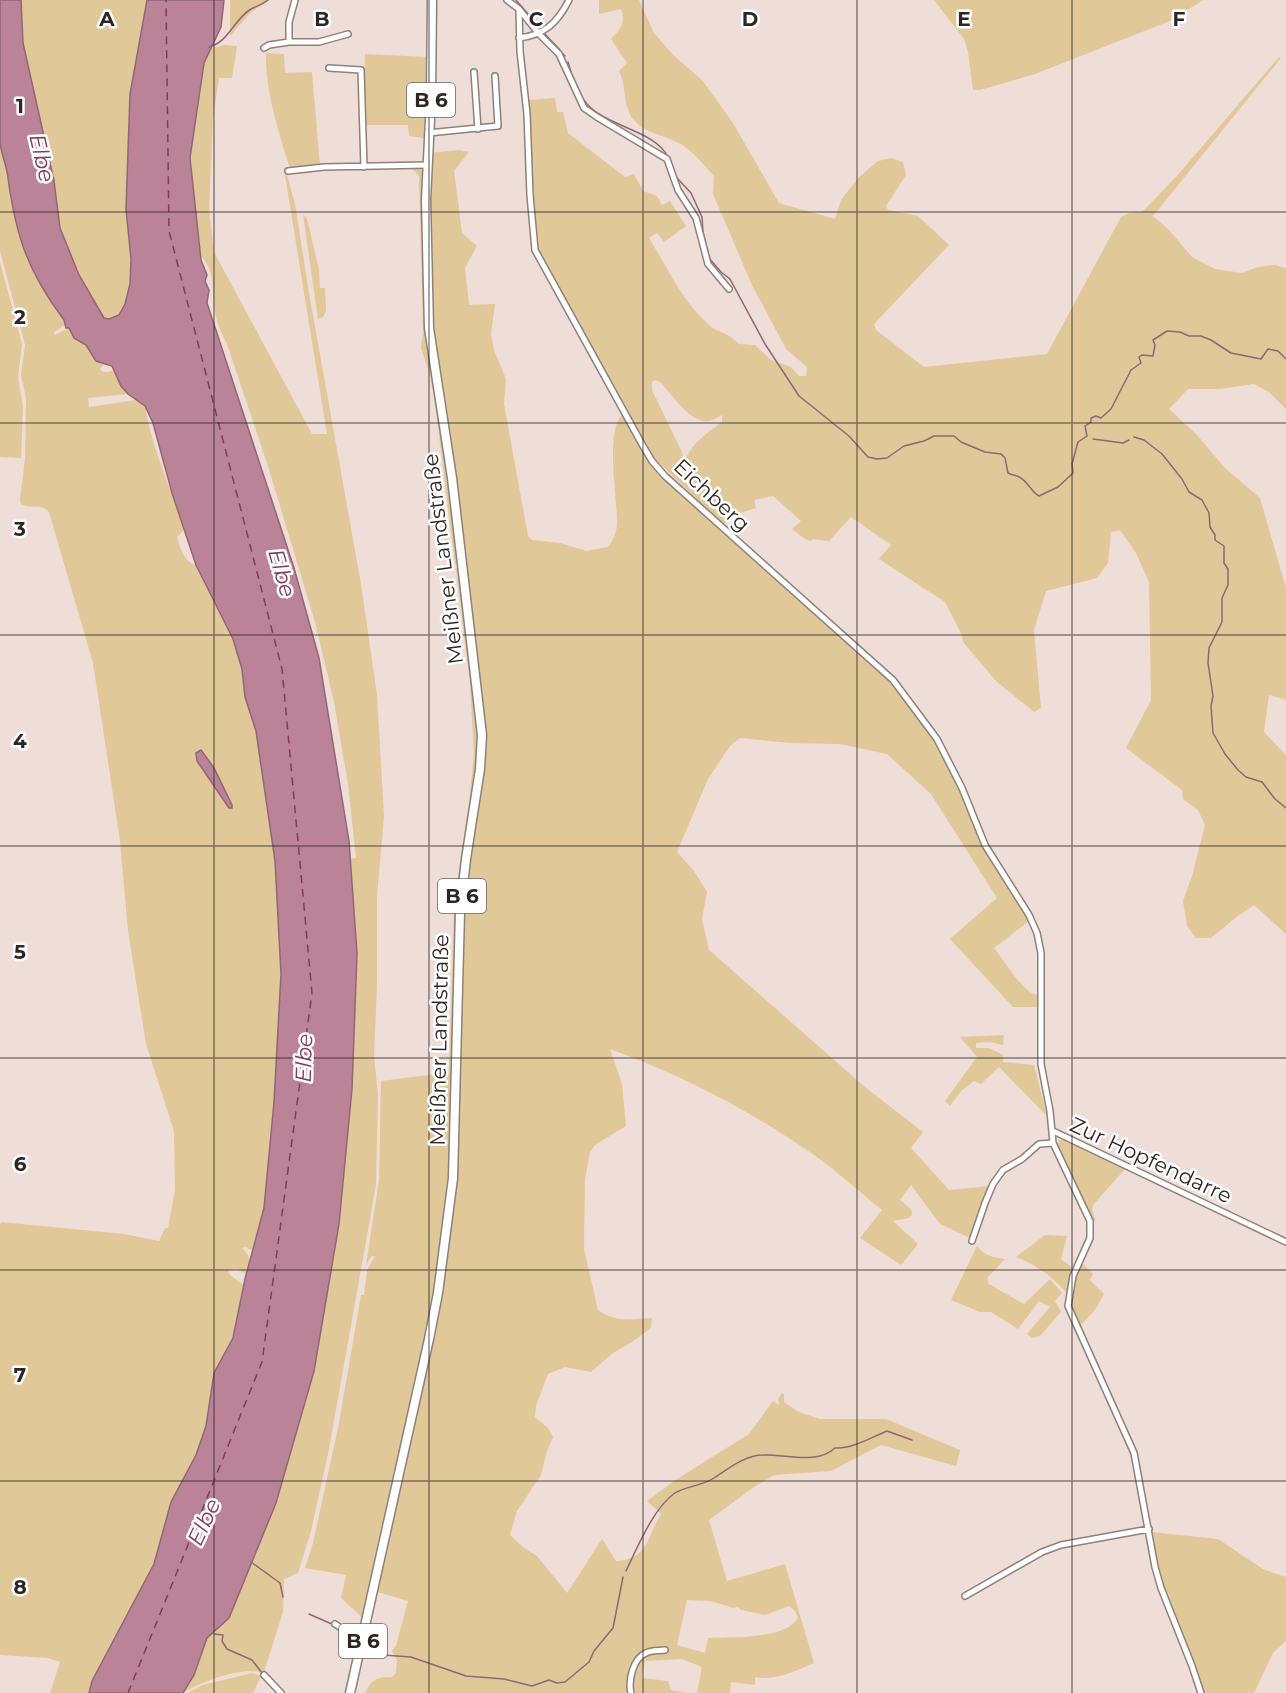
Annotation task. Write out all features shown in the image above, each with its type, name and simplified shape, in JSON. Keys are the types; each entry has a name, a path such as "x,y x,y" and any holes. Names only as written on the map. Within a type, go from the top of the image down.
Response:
{"main road":[{"name":"B 6","path":"427,165 431,99 432,0"},
{"name":"Meißner Landstraße","path":"362,1642 429,1339 451,1200 455,1148 460,912 481,759 480,712 452,478 429,328 427,165"},
{"name":"B 6","path":"350,1693 362,1642"}],"street":[{"path":"289,42 289,22 295,0"},
{"path":"507,0 542,32 563,61 584,108 667,159 678,190 696,218 708,264 729,289"},
{"path":"519,39 542,32 557,22 569,0"},
{"name":"Eichberg","path":"519,9 519,39 527,114 535,250 652,461 665,476 871,659 903,693 948,758 985,845 1012,885 1037,933"},
{"path":"264,48 289,42 319,42 348,34"},
{"path":"329,68 361,70 364,166"},
{"path":"474,72 478,129"},
{"path":"428,133 498,126 495,76"},
{"path":"288,171 324,167 427,165"},
{"name":"Zur Hopfendarre","path":"1037,933 1041,953 1041,1064 1053,1131 1286,1242"},
{"path":"1053,1131 1053,1143 1090,1221 1088,1245 1077,1267 1069,1296 1070,1312 1134,1453 1161,1588 1201,1693"},
{"path":"972,1241 993,1184 1003,1170 1022,1159 1039,1144 1053,1143"},
{"path":"1136,1531 1147,1519"},
{"path":"964,1596 1042,1552 1072,1543 1149,1529"},
{"path":"334,1624 362,1642"},
{"path":"631,1693 630,1682 640,1656 647,1652 665,1650"},
{"path":"264,1675 281,1693"}],"shaded area":[{"path":"21,0 147,0 130,94 126,209 131,259 130,284 125,304 119,316 113,319 104,318 79,275 60,228 54,181 23,43"},
{"path":"230,0 270,0 251,12 230,36"},
{"path":"599,0 639,0 654,33 673,55 702,80 733,123 779,203 835,219 841,200 859,177 878,161 891,158 903,162 906,175 886,206 888,210 918,216 949,245 874,324 876,330 924,367 1047,354 1121,217 1129,213 1142,212 1176,177 1279,57 1281,58 1153,216 1169,230 1192,257 1215,269 1242,273 1258,267 1275,265 1286,268 1286,409 1269,392 1254,384 1220,389 1188,389 1169,409 1196,434 1225,468 1260,498 1286,588 1286,700 1269,695 1264,732 1286,755 1286,934 1254,905 1211,938 1196,938 1187,926 1183,901 1205,825 1198,810 1183,799 1182,790 1126,748 1151,700 1149,582 1136,553 1120,530 1111,532 1108,563 1097,578 1046,591 1034,630 1041,708 1034,712 996,681 963,642 961,633 945,602 879,559 891,545 851,517 829,541 813,539 811,541 792,529 801,521 773,496 754,500 756,508 740,513 723,524 652,456 535,241 529,100 555,98 557,112 563,112 568,133 625,177 634,174 643,191 657,196 662,205 670,201 686,226 664,242 657,233 649,238 683,295 708,324 739,344 755,345 771,360 791,367 799,376 806,376 807,367 786,349 752,285 713,194 714,176 684,146 646,129 633,119 627,107 619,71 627,63 611,39 622,25 621,9 599,14","holes":["655,380 660,382 685,411 697,419 709,421 722,415 722,422 695,444 684,462 682,452 652,390 652,382"]},
{"path":"934,0 1203,0 1170,21 1035,74 973,90 964,39"},
{"path":"225,45 237,46 232,78 219,78 213,118 209,210 214,252 312,434 327,434 285,175 287,175 295,204 361,584 377,695 384,816 377,896 374,1056 378,1095 376,1185 329,1449 311,1531 298,1573 284,1579 283,1612 264,1672 250,1671 224,1676 206,1681 183,1693 194,1675 207,1638 229,1618 276,1503 314,1371 339,1224 352,1089 357,953 350,859 356,858 348,784 334,702 315,622 267,463 217,319 211,272 200,255 190,158 204,63 211,48"},
{"path":"266,53 284,54 285,73 312,72 320,166 290,169 270,97"},
{"path":"365,54 428,57 424,138 409,136 408,125 364,125"},
{"path":"0,145 16,223 28,261 66,324 54,332 55,335 69,328 75,337 89,349 95,359 104,364 100,369 103,372 114,370 128,394 88,398 89,407 136,400 145,406 157,453 184,530 177,537 181,550 188,561 196,565 233,639 242,669 245,697 256,731 275,861 281,974 274,1102 264,1208 253,1249 242,1248 249,1258 248,1275 237,1269 228,1270 230,1275 245,1286 233,1338 214,1373 206,1425 196,1455 171,1502 154,1564 92,1681 89,1693 50,1693 60,1662 48,1658 0,1655 0,1225 1,1222 124,1234 159,1241 165,1228 168,1228 175,1190 174,1131 146,1044 128,931 120,841 93,663 49,512 43,507 25,506 20,500 25,459 26,398 21,375 25,345 0,251"},
{"path":"459,150 469,152 454,171 462,233 477,246 465,268 469,305 495,304 491,334 494,350 506,379 504,404 528,536 532,540 560,543 586,551 608,547 617,525 613,467 614,435 617,423 623,414 645,456 668,481 877,667 933,736 960,789 986,850 1029,921 994,948 1020,982 1037,995 1038,1007 1013,1007 950,939 997,898 931,794 887,754 839,744 791,743 740,738 730,746 708,779 677,852 694,871 707,892 702,919 709,950 866,1088 923,1132 911,1148 949,1190 990,1186 970,1238 940,1224 911,1185 900,1200 911,1209 912,1214 909,1218 893,1221 918,1244 901,1265 860,1238 882,1210 823,1162 766,1124 715,1095 663,1070 610,1049 622,1084 626,1126 595,1145 590,1152 585,1179 584,1249 598,1310 617,1319 652,1318 651,1328 613,1353 591,1372 565,1367 548,1374 536,1406 535,1417 548,1428 553,1437 541,1475 517,1511 510,1535 537,1556 567,1593 602,1539 616,1561 627,1560 641,1551 661,1514 647,1501 677,1479 749,1434 773,1401 779,1405 778,1399 782,1393 784,1402 799,1412 820,1419 886,1419 960,1450 956,1466 881,1445 831,1471 774,1475 709,1520 727,1581 785,1564 814,1663 770,1678 755,1677 755,1685 731,1682 730,1693 697,1693 702,1667 682,1659 645,1661 642,1678 668,1681 671,1690 688,1693 365,1693 376,1680 392,1677 396,1673 397,1660 392,1651 396,1646 408,1601 378,1592 375,1600 374,1598 453,1200 463,905 483,772 432,316 429,153","holes":["687,1600 711,1601 765,1615 789,1606 798,1617 783,1630 771,1633 757,1636 708,1638 705,1653 677,1645"]},
{"path":"420,167 424,175 425,304 458,563 455,564 436,411 430,375 421,348 423,331 419,177 410,168"},
{"path":"303,214 307,219 319,270 320,288 325,288 326,311 323,317 318,319"},
{"path":"0,262 22,344 18,378 23,406 21,458 0,457"},
{"path":"456,568 458,568 479,750 463,859 452,1166 433,1305 364,1619 341,1598 346,1575 305,1568 313,1543 339,1423 361,1295 364,1295 367,1270 375,1256 372,1256 366,1265 379,1180 381,1081 445,1073 449,1070 454,905 474,754 470,685"},
{"path":"1004,1035 1003,1045 990,1042 976,1043 976,1048 989,1048 1003,1055 1003,1062 1034,1065 1047,1116 999,1067 981,1084 974,1081 961,1091 950,1106 945,1101 977,1057 960,1037"},
{"path":"1059,1140 1125,1169 1093,1205 1092,1210 1096,1221 1091,1219 1056,1146"},
{"path":"1045,1235 1067,1236 1061,1259 1074,1269 1066,1292 1043,1272 1016,1257"},
{"path":"977,1246 986,1254 1005,1259 987,1278 989,1284 1024,1304 1050,1279 1062,1293 1055,1301 1061,1312 1040,1336 1032,1338 1027,1334 1050,1307 1039,1301 1018,1329 991,1312 980,1312 951,1300"},
{"path":"1082,1263 1093,1274 1090,1280 1104,1294 1095,1310 1080,1326 1072,1302 1072,1294"},
{"path":"1151,1532 1218,1539 1263,1569 1286,1577 1286,1641 1273,1653 1254,1693 1203,1693 1168,1603"},
{"path":"252,1673 261,1676 253,1693 187,1693 203,1685"}],"water":[{"name":"Elbe","path":"0,0 21,0 23,43 54,181 60,228 79,275 104,318 109,319 119,315 125,304 130,284 131,259 126,209 130,94 147,0 224,0 221,27 204,63 190,158 201,260 207,275 205,281 209,290 207,303 294,568 319,658 349,841 357,953 352,1089 339,1224 314,1371 276,1503 229,1618 207,1638 194,1675 183,1693 89,1693 92,1681 154,1564 171,1502 196,1455 206,1426 214,1373 233,1338 245,1279 264,1208 274,1102 281,974 275,861 256,731 245,697 242,669 233,639 196,565 172,493 153,423 145,406 121,386 112,366 96,361 86,345 74,338 69,328 66,328 64,320 33,270 20,236 0,142"},
{"path":"201,750 214,768 232,808 229,808 197,761 196,753"}],"waterway":[{"path":"209,47 222,40 245,13 268,0"},
{"path":"516,0 541,29"},
{"path":"544,33 560,50"},
{"path":"562,53 565,56"},
{"path":"568,62 573,79 587,104 606,118 653,141 668,157"},
{"path":"677,178 691,193 702,217 709,258 730,279 765,344 799,396 849,436 868,457 887,458 904,446 934,436 954,436 961,442 985,452 1001,454 1005,458 1008,473 1022,479 1039,496 1058,487 1073,473 1072,464 1078,442 1087,436 1085,426 1091,422 1091,418 1096,416 1101,418 1111,409 1131,370 1141,363 1139,357 1153,356 1155,345 1153,340 1167,331 1201,336 1231,353 1261,359 1268,349 1278,351 1286,359"},
{"path":"1134,437 1144,440 1162,454 1182,479 1189,492 1202,500 1209,513 1210,527 1215,540 1224,546 1228,585 1222,598 1222,622 1209,648 1208,663 1213,696 1211,706 1213,733 1225,754 1238,770 1246,777 1262,782 1275,799 1286,808"},
{"path":"1093,439 1123,443 1129,440"},
{"path":"626,1571 647,1529 667,1499 679,1491 709,1481 743,1460 763,1455 801,1458 819,1456 835,1448 854,1445 887,1431 912,1440"},
{"path":"251,1562 280,1583 283,1597"},
{"path":"377,1652 383,1655 411,1657 466,1676 504,1679 532,1686 549,1680 557,1683 565,1682 589,1662 594,1651 613,1628 623,1577"},
{"path":"309,1614 334,1625"},
{"path":"214,1634 223,1635 222,1641 227,1649 252,1660 262,1673"}],"ferry route":[{"path":"128,1693 262,1362 312,993 282,669 169,231 166,0"}]}
